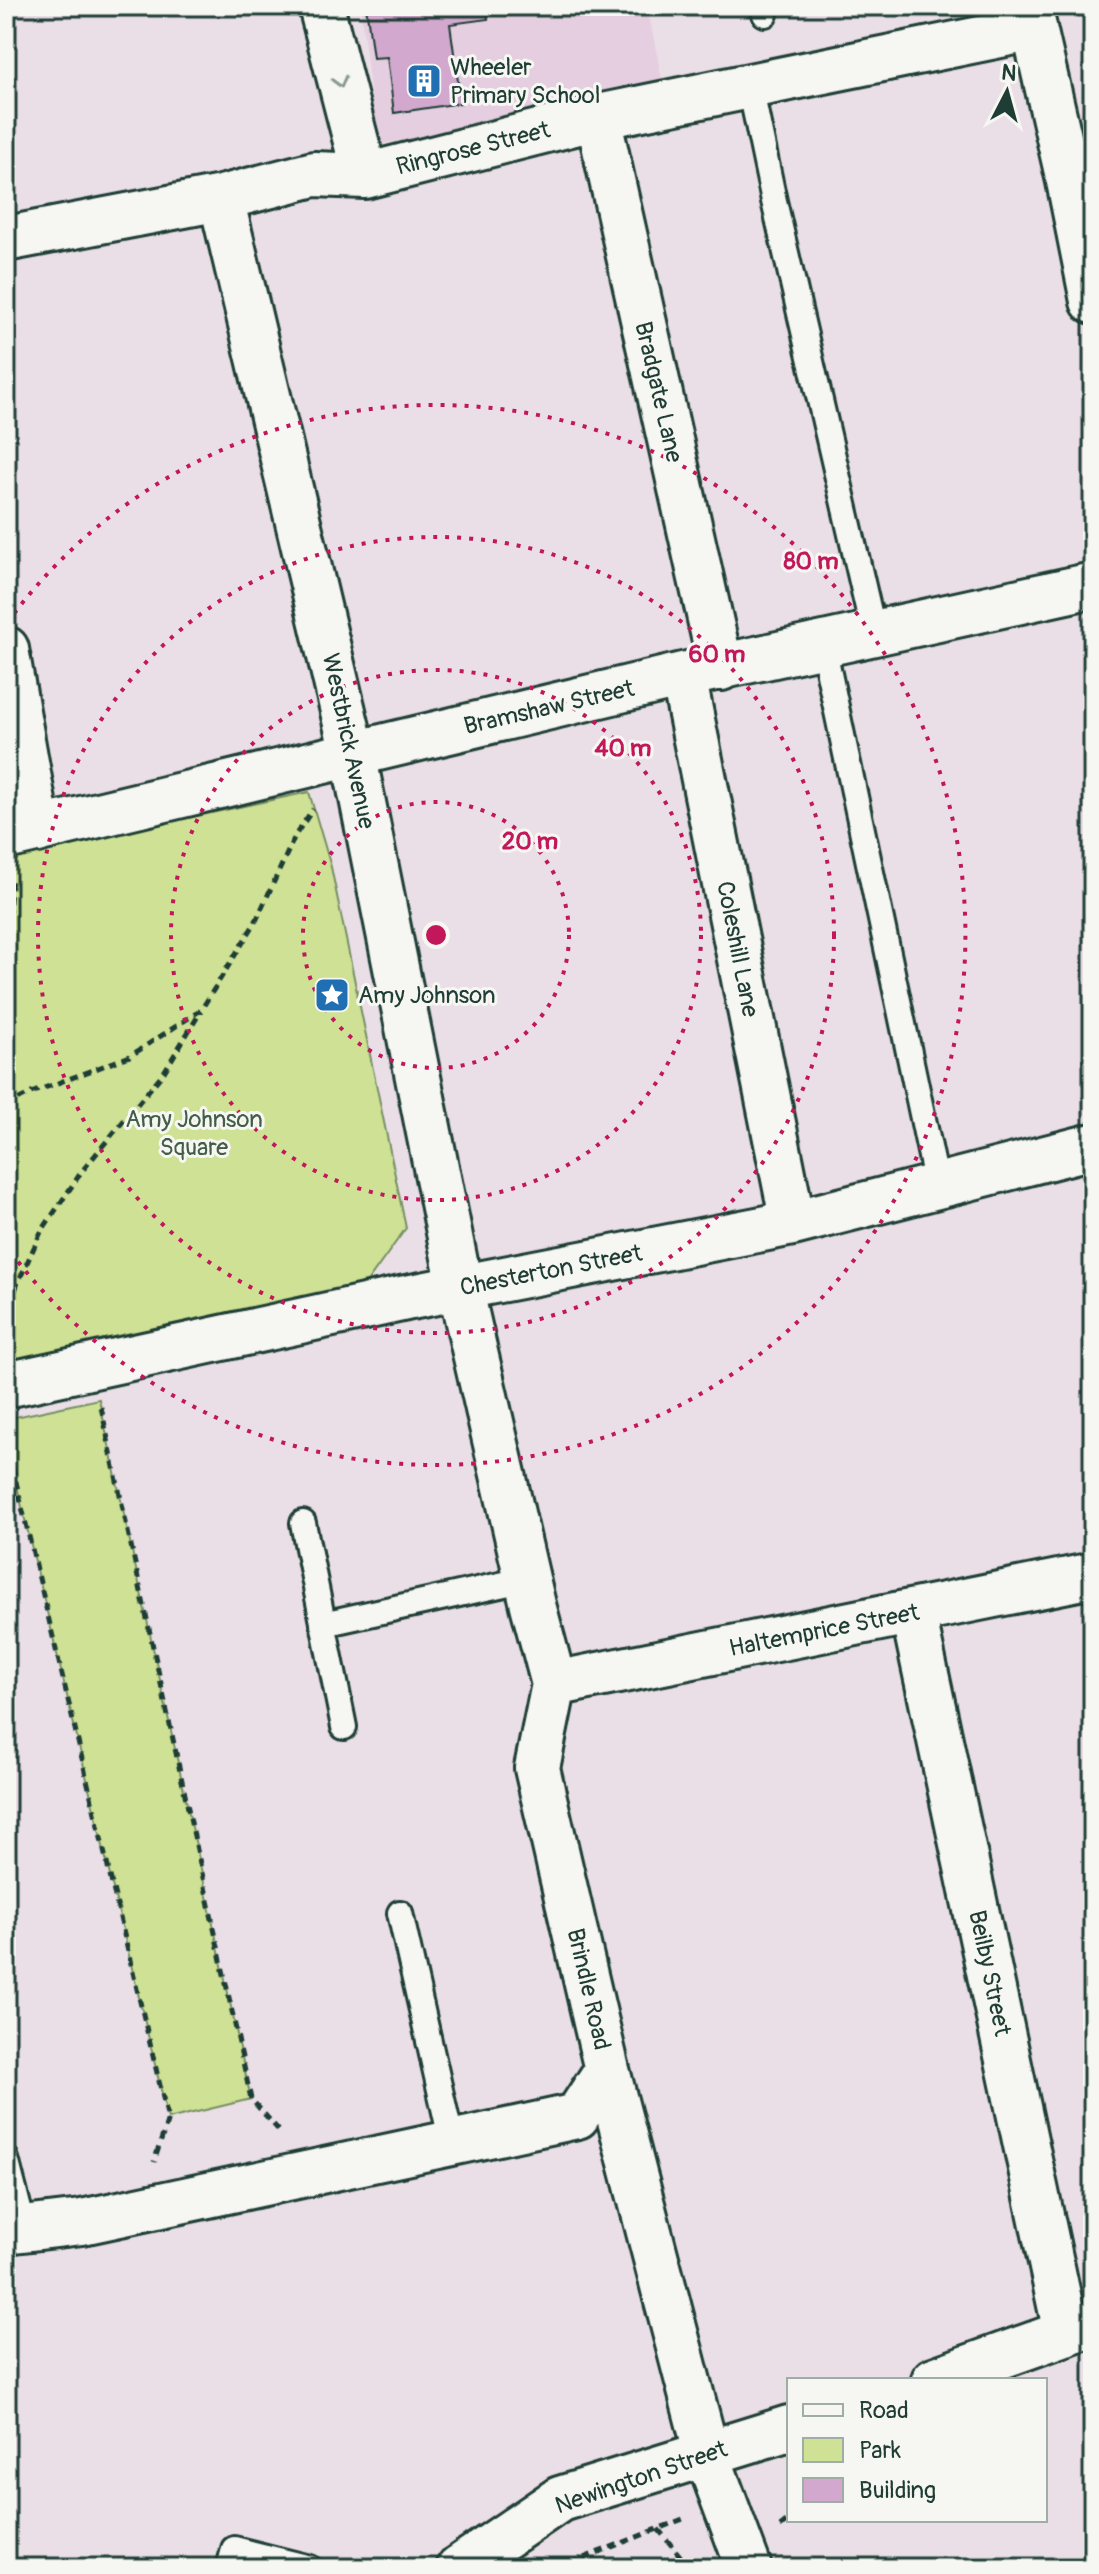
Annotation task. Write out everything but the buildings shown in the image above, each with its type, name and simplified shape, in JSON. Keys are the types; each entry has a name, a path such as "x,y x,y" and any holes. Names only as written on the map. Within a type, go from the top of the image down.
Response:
{"street":[{"path":"321,6 365,176"},
{"path":"1031,17 1081,180 1093,301"},
{"name":"Ringrose Street","path":"6,239 221,198 314,174 365,176 598,117 750,86 1031,17"},
{"name":"Bradgate Lane","path":"598,117 702,671"},
{"name":"Westbrick Avenue","path":"221,198 353,753 460,1287"},
{"name":"Bramshaw Street","path":"22,833 702,671 1093,585"},
{"path":"6,649 22,833"},
{"name":"Coleshill Lane","path":"702,671 793,1223"},
{"name":"Chesterton Street","path":"6,1385 460,1287 793,1223 1093,1146"},
{"name":"Brindle Road","path":"15,2230 82,2222 577,2116 607,2070 537,1768 554,1684 460,1287"},
{"name":"Haltemprice Street","path":"554,1684 1093,1575"},
{"name":"Beilby Street","path":"913,1613 1080,2328"},
{"path":"607,2070 707,2455 749,2568"},
{"path":"940,2378 1080,2328"},
{"name":"Newington Street","path":"459,2568 560,2499 787,2429"}],"lane":[{"path":"750,86 874,634"},
{"path":"823,645 937,1185"},
{"path":"303,1523 344,1727"},
{"path":"323,1624 527,1579"},
{"path":"400,1913 452,2143"},
{"path":"6,2159 15,2230"},
{"path":"229,2568 234,2549 310,2568"}],"path":[{"path":"6,1317 41,1232 82,1171 164,1072 255,923 296,834 353,753"},
{"path":"6,1106 31,1093 130,1056 201,1010"},
{"path":"92,1366 251,2099 317,2172"},
{"path":"6,1440 168,2119 139,2210"},
{"path":"558,2568 725,2502"},
{"path":"658,2529 690,2568"}],"shaded area":[{"name":"Wheeler Primary School","path":"360,6 647,6 665,94 377,145"}],"green space":[{"name":"Amy Johnson Square","path":"309,792 331,867 406,1228 360,1292 6,1364 6,857"},
{"path":"99,1399 251,2099 168,2119 6,1440 6,1419"}],"place":[{"name":"Wheeler Primary School","path":"424,81"},
{"name":"Amy Johnson","path":"332,995"}]}
